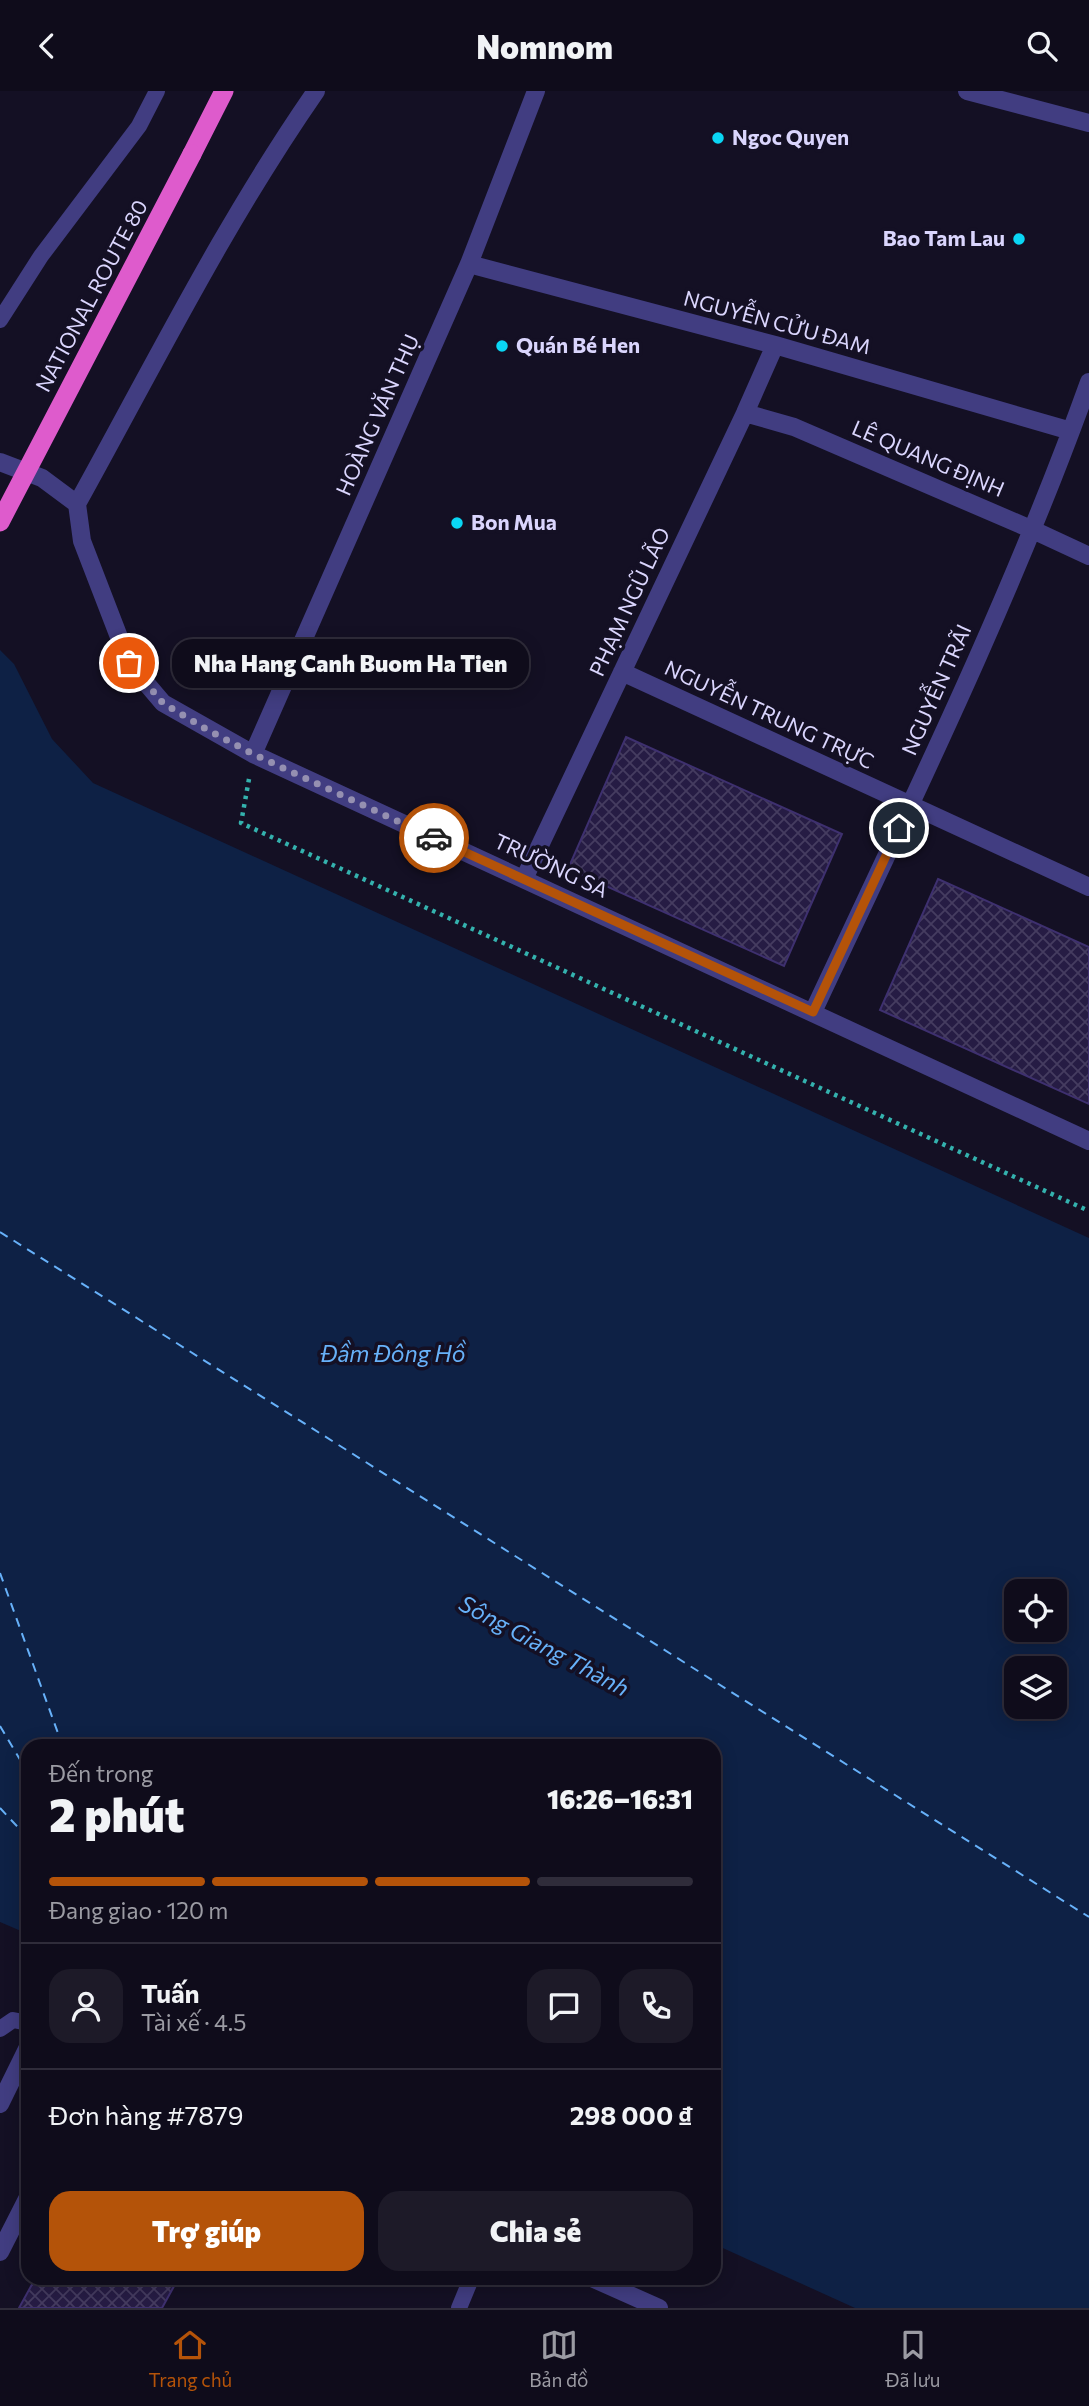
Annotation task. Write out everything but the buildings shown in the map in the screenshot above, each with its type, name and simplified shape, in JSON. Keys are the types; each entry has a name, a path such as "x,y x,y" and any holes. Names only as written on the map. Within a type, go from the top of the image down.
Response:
{"highway":[{"name":"NATIONAL ROUTE 80","path":"0,522 224,91"}],"street":[{"path":"0,462 42,478 78,504 218,247 279,144 316,91"},
{"name":"HOÀNG VĂN THỤ","path":"253,754 469,264 536,91"},
{"path":"967,91 1089,123"},
{"name":"NGUYỄN CỬU ĐAM","path":"469,264 775,345 1071,431"},
{"name":"PHẠM NGŨ LÃO","path":"524,879 775,345"},
{"name":"NGUYỄN TRÃI","path":"813,1012 910,805 1033,530 1089,381"},
{"name":"LÊ QUANG ĐỊNH","path":"745,413 794,426 1089,556"},
{"name":"TRƯỜNG SA","path":"78,504 82,541 129,663 163,703 253,754 1089,1141"},
{"name":"NGUYỄN TRUNG TRỰC","path":"622,672 1089,887"},
{"path":"0,2104 21,2061"},
{"path":"0,2252 21,2211"},
{"path":"607,2285 659,2308"}],"lane":[{"path":"0,320 41,256 139,126 157,91"},
{"path":"0,2029 13,2019 21,2021"},
{"path":"459,2308 469,2285"}],"path":[{"path":"253,754 242,823 1089,1211"}],"water":[{"name":"Đầm Đông Hồ","path":"0,650 14,664 52,739 93,783 1089,1238 1089,2308 855,2308 721,2247 721,1739 21,1739 21,1931 0,1922"}],"ferry route":[{"path":"0,1232 1089,1917"},
{"path":"0,1573 60,1739"},
{"path":"0,1726 21,1761"},
{"path":"0,1808 21,1830"}],"way so far":[{"path":"129,663 163,703 206,729 253,754 434,838"}],"place":[{"name":"Ngoc Quyen","path":"718,138"},
{"name":"Bao Tam Lau","path":"1019,239"},
{"name":"Quán Bé Hen","path":"502,346"},
{"name":"Bon Mua","path":"457,523"},
{"name":"Nha Hang Canh Buom Ha Tien","path":"129,663"}],"route":[{"path":"434,838 813,1012 899,828"}],"water label":[{"name":"Sông Giang Thành","path":"544,1646"}]}
